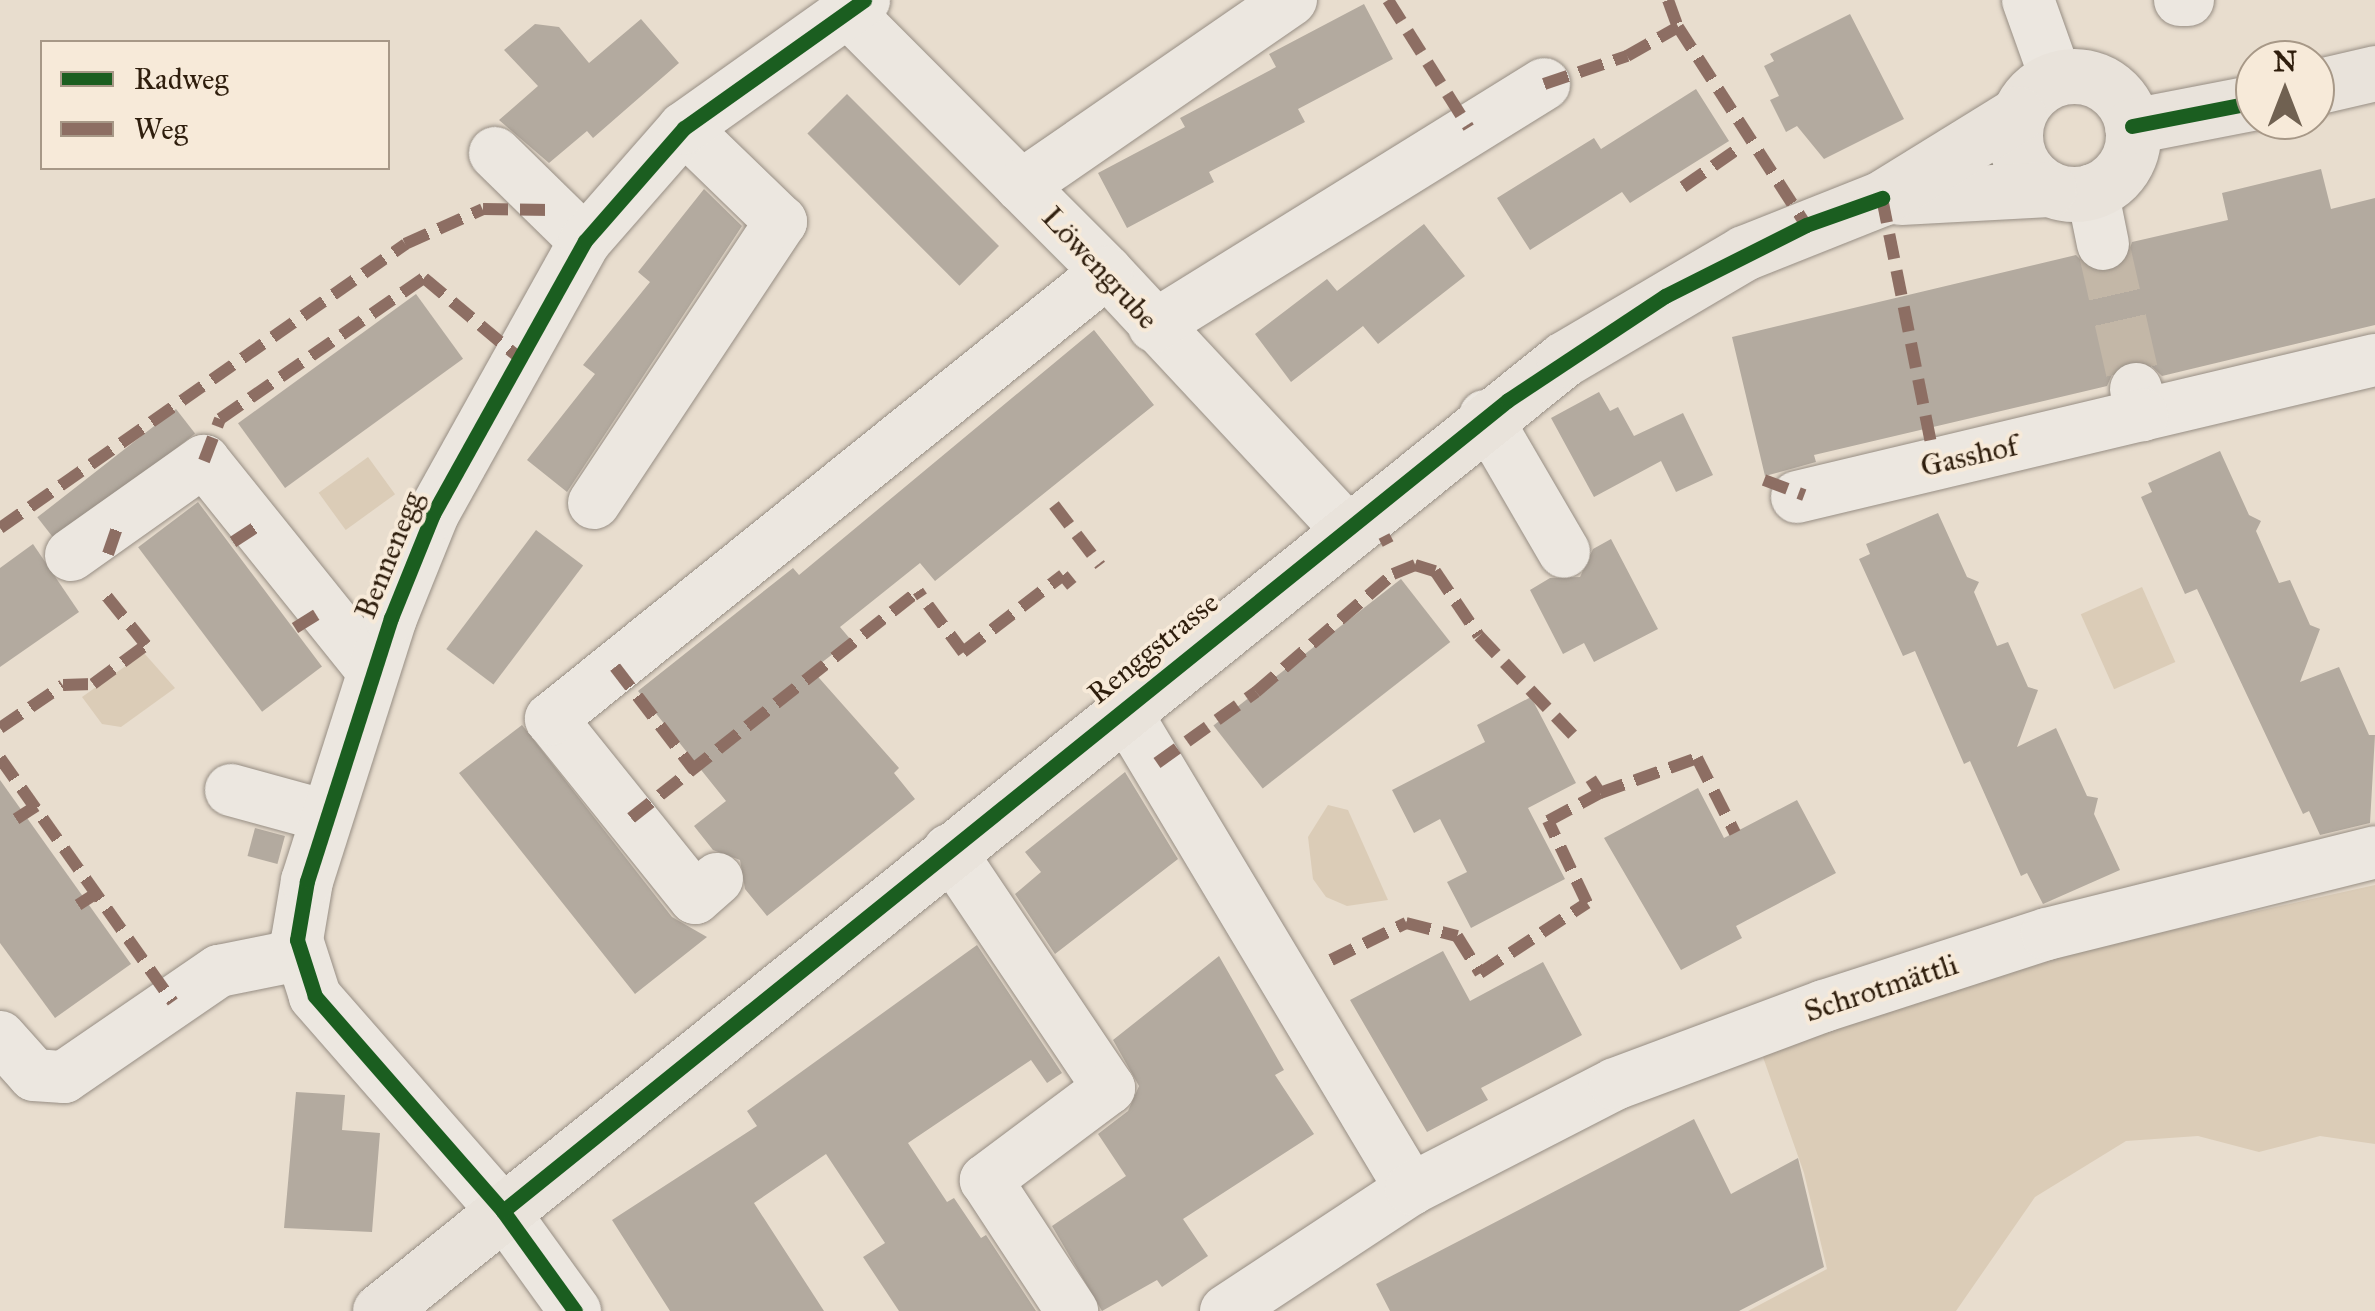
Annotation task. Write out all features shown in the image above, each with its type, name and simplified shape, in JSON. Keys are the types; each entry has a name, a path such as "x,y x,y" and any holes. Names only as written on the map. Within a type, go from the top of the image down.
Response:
{"main road":[{"path":"2335,82 2375,73"},
{"path":"2076,75 2112,89 2132,126 2120,171 2071,190 2019,157 2037,96 2076,75"},
{"name":"Renggstrasse","path":"380,1311 1486,416 1665,296 1806,225 1882,198 2037,96"},
{"path":"2132,126 2235,106"},
{"name":"Renggstrasse","path":"1882,198 2071,190"}],"street":[{"path":"1021,186 1292,0"},
{"path":"2028,0 2037,96"},
{"name":"Löwengrube","path":"856,6 1346,529"},
{"name":"Bennenegg","path":"503,1210 315,996 298,954 302,904 326,816 373,671 433,514 586,240 684,128 856,6"},
{"path":"1154,326 1544,84"},
{"path":"594,503 781,222 684,128"},
{"path":"495,152 586,240"},
{"path":"2071,190 2103,244"},
{"path":"717,880 695,898 551,719 1108,272"},
{"name":"Gasshof","path":"1797,497 2139,402 2375,360"},
{"path":"1486,416 1564,552"},
{"path":"71,556 204,461 373,671"},
{"path":"1124,708 1411,1188"},
{"path":"231,790 326,816"},
{"path":"949,850 1109,1088 986,1180 1072,1311"},
{"name":"Schrotmättli","path":"1226,1311 1411,1188 1615,1084 1824,1006 2047,934 2375,852"},
{"path":"0,1037 34,1076 64,1077 218,971 298,954"},
{"path":"503,1210 574,1311"}],"shaded area":[{"path":"368,457 395,494 346,530 319,493"},
{"path":"2142,587 2175,662 2114,689 2081,614"},
{"path":"144,653 175,688 121,727 102,724 82,697"},
{"path":"1328,805 1348,810 1388,900 1347,906 1326,897 1313,879 1308,837"},
{"path":"2375,885 2375,1144 2320,1136 2259,1152 2198,1136 2126,1141 2035,1197 1956,1311 1748,1311 1827,1269 1804,1173 1758,1043 1910,988"}],"building":[{"path":"1364,4 1393,59 1298,109 1305,122 1209,172 1214,182 1127,228 1098,173 1185,127 1180,118 1276,67 1269,54"},
{"path":"1850,14 1904,119 1824,159 1797,126 1786,132 1770,100 1779,96 1764,66 1774,61 1770,54"},
{"path":"641,19 679,63 593,138 587,131 549,163 499,120 538,86 504,50 535,24 559,27 589,63"},
{"path":"1696,89 1729,141 1630,203 1622,192 1530,250 1497,198 1594,138 1601,149"},
{"path":"847,94 999,246 959,286 807,134"},
{"path":"2321,169 2331,209 2375,198 2375,325 2162,376 2146,361 2128,360 2115,368 2107,386 1814,455 1816,462 1765,476 1732,337 2076,255 2093,272 2110,273 2124,266 2132,242 2228,220 2222,193"},
{"path":"704,189 742,226 567,492 527,460 595,374 583,365 650,282 638,272"},
{"path":"1424,224 1465,276 1378,344 1363,326 1291,382 1255,334 1327,279 1337,291"},
{"path":"416,294 463,359 285,488 238,423"},
{"path":"1094,330 1154,405 935,581 920,563 840,627 851,640 812,670 899,768 894,773 915,799 767,916 745,889 740,860 713,850 694,826 726,801 638,691 793,568 799,575"},
{"path":"1599,392 1610,411 1618,407 1634,436 1683,413 1713,475 1676,492 1661,461 1594,497 1551,418"},
{"path":"176,409 195,433 56,542 37,517"},
{"path":"2220,451 2249,515 2261,521 2256,531 2279,583 2290,580 2310,625 2320,629 2300,682 2339,667 2369,735 2375,735 2370,823 2320,835 2309,811 2303,814 2197,589 2185,594 2141,497 2152,492 2148,483"},
{"path":"198,502 322,667 262,712 138,547"},
{"path":"1938,513 1967,577 1979,582 1974,592 1997,646 2008,642 2028,687 2038,690 2017,747 2056,728 2087,796 2098,798 2094,814 2120,870 2043,904 2027,873 2021,876 1970,761 1964,764 1915,651 1903,656 1859,559 1870,554 1866,544"},
{"path":"536,530 583,566 493,685 446,649"},
{"path":"1611,539 1658,629 1594,662 1584,643 1563,654 1530,590 1550,578 1580,577 1593,549"},
{"path":"33,544 79,612 0,667 0,568"},
{"path":"1401,579 1450,642 1263,789 1213,726"},
{"path":"1531,697 1576,783 1528,808 1565,879 1471,928 1447,882 1467,872 1440,819 1414,833 1392,790 1485,742 1477,725"},
{"path":"522,725 672,917 707,937 635,994 459,773"},
{"path":"1125,772 1178,859 1055,954 1015,894 1041,872 1025,852"},
{"path":"0,780 131,964 55,1018 0,943"},
{"path":"1698,788 1724,838 1797,800 1836,873 1736,926 1742,938 1681,970 1604,838"},
{"path":"255,828 285,836 277,864 247,856"},
{"path":"977,945 1062,1073 1047,1083 1031,1060 908,1143 947,1202 954,1198 981,1238 986,1235 1036,1311 899,1311 863,1257 885,1243 826,1154 754,1203 824,1311 670,1311 612,1220 757,1126 747,1111"},
{"path":"1443,951 1470,1001 1543,962 1582,1035 1481,1088 1488,1100 1427,1132 1350,1000"},
{"path":"1219,956 1284,1070 1275,1075 1314,1134 1183,1219 1208,1256 1162,1287 1157,1280 1102,1311 1052,1226 1126,1176 1098,1134 1128,1111 1139,1086 1113,1040"},
{"path":"296,1092 345,1095 342,1130 380,1133 372,1232 284,1228"},
{"path":"1694,1119 1731,1194 1798,1158 1824,1267 1739,1311 1390,1311 1376,1284"}],"tunnel":[{"path":"2103,244 2136,389"}],"marked path":[{"path":"1388,0 1469,128"},
{"path":"1668,0 1678,27"},
{"path":"1544,84 1627,56 1678,27 1806,225"},
{"path":"1683,187 1736,150"},
{"path":"1882,198 1935,464"},
{"path":"0,528 405,244 483,209 551,210"},
{"path":"204,461 220,419 424,278 517,356"},
{"path":"1764,480 1804,495"},
{"path":"1054,505 1100,565"},
{"path":"108,554 119,522"},
{"path":"233,542 256,527"},
{"path":"1384,536 1388,544"},
{"path":"1157,763 1256,692 1393,574 1415,565 1435,571 1479,636 1573,735"},
{"path":"928,605 963,652 1063,575 1072,586"},
{"path":"0,728 63,685 93,684 146,645 101,589"},
{"path":"631,818 918,591 922,597"},
{"path":"295,628 321,612"},
{"path":"615,667 694,770"},
{"path":"0,758 173,1002"},
{"path":"1600,793 1697,758 1735,833"},
{"path":"1331,960 1406,923 1457,936 1480,973 1587,903 1548,821 1600,793 1591,779"},
{"path":"16,819 36,806"},
{"path":"78,905 98,892"}],"cycle path":[{"path":"575,1311 503,1211 315,996 297,940 307,881 391,618 433,514 585,241 684,128 864,0"},
{"path":"2132,126 2235,106"},
{"path":"503,1211 1508,400 1665,296 1806,225 1882,198"}]}
